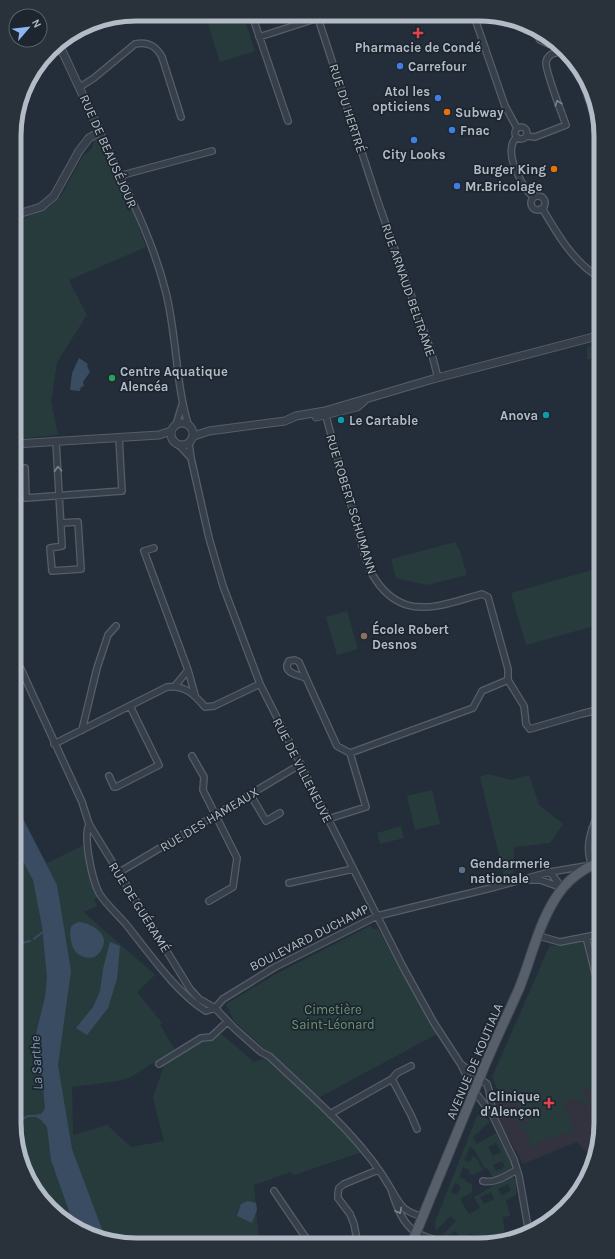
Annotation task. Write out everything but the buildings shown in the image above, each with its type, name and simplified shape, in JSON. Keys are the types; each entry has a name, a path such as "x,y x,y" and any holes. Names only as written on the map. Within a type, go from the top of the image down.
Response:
{"main road":[{"path":"563,888 574,877 594,864"},
{"name":"AVENUE DE KOUTIALA","path":"414,1238 519,988 539,936 555,899 563,888"}],"street":[{"path":"254,21 288,121"},
{"path":"259,37 305,21"},
{"name":"RUE DU HERTRÉ","path":"318,21 378,202"},
{"path":"476,21 504,106 517,128"},
{"path":"539,38 540,40 547,43"},
{"path":"80,87 94,78 135,44 143,42 152,45 158,50 162,57 181,117"},
{"name":"RUE DE BEAUSÉJOUR","path":"61,48 80,87 157,261 166,291 170,313 182,405"},
{"path":"516,138 521,140 526,136 535,137 566,125 546,62 548,57 552,54 559,53"},
{"path":"517,128 521,127 525,129 527,132 526,136"},
{"path":"517,128 514,133 516,138 511,147 513,159 520,181 533,198"},
{"path":"21,213 41,207 54,196 79,151 89,138 100,132"},
{"path":"119,176 212,151"},
{"path":"533,198 539,196 543,198 544,203 542,208 559,236 586,268 594,273"},
{"path":"533,198 531,202 532,206 537,210 542,208"},
{"name":"RUE ARNAUD BELTRAME","path":"378,202 428,343 438,378"},
{"path":"178,444 186,445 194,436 208,430 285,420 296,416 325,413 369,398 438,378 594,337"},
{"path":"182,405 194,436"},
{"path":"182,405 173,431 178,444 191,458"},
{"name":"RUE ROBERT SCHUMANN","path":"325,413 362,546 371,572 376,581 384,592 396,601 423,608 482,594 486,595 488,597 508,669 508,680"},
{"path":"21,444 159,435 173,431 182,422 190,426 208,430"},
{"path":"21,468 25,468 26,498 122,491 119,437"},
{"path":"56,442 62,546 50,548 52,571 81,569 78,522 61,522"},
{"name":"RUE DE VILLENEUVE","path":"189,443 209,538 223,586 260,684 377,916 434,1023 460,1063"},
{"path":"154,548 144,551 188,670 195,695 205,707 214,706 260,684"},
{"path":"82,730 97,668 108,635 116,626"},
{"name":"RUE DE GUÉRAMÉ","path":"21,670 82,802 89,824 190,989 199,999 215,1008 227,1022 261,1052 269,1056 330,1114 365,1151 405,1210 422,1218"},
{"path":"175,686 188,670"},
{"path":"306,678 337,746 350,753 366,807 328,819"},
{"path":"350,753 473,708 482,691 508,680 524,706 526,724 530,729 594,711"},
{"path":"54,744 167,687 175,686 195,695"},
{"path":"109,776 116,787 159,765 130,706"},
{"path":"192,756 204,777 203,790 237,858 233,887 209,901"},
{"name":"RUE DES HAMEAUX","path":"118,873 301,764"},
{"path":"250,794 266,821 280,813"},
{"path":"89,824 86,830 90,865 99,893 178,987 197,1006 206,1011 215,1008"},
{"path":"594,824 588,840 590,859 594,862"},
{"name":"BOULEVARD DUCHAMP","path":"215,1008 223,999 275,967 377,916 550,872 594,863"},
{"path":"289,883 353,869"},
{"path":"550,872 563,888"},
{"name":"BOULEVARD DUCHAMP","path":"516,881 540,880 563,888"},
{"path":"539,936 560,942 594,935"},
{"path":"586,937 594,968"},
{"path":"159,1064 201,1038 211,1037 227,1022"},
{"path":"460,1063 486,1084 489,1090 493,1116"},
{"path":"460,1063 475,1092 493,1116 514,1160 528,1227"},
{"path":"330,1114 392,1079 397,1074 411,1066"},
{"path":"392,1079 411,1115 416,1130"},
{"path":"356,1238 352,1219 338,1198 339,1188 344,1184 378,1170"},
{"path":"483,1181 494,1181 517,1170"},
{"name":"RUE DE GUÉRAMÉ","path":"391,1189 400,1213 410,1228 416,1232 433,1238"},
{"path":"274,1191 306,1238"}],"shaded area":[{"name":"Clinique d'Alençon","path":"594,1042 594,1131 589,1155 577,1142 523,1164 498,1119 496,1108 498,1090 494,1082"}],"green space":[{"path":"207,21 245,21 255,51 220,62"},
{"path":"100,132 119,176 146,247 69,280 87,315 57,362 51,402 58,435 21,438 21,219 49,207 61,196 83,156 92,149 95,136"},
{"path":"594,345 594,359 587,359 587,347"},
{"path":"455,542 460,551 467,575 427,585 396,578 391,559"},
{"path":"594,569 594,626 526,645 511,593"},
{"path":"347,611 358,649 337,655 326,617"},
{"path":"594,660 594,668 590,663"},
{"path":"488,774 512,780 529,775 539,805 563,824 550,843 514,847 513,873 504,876 480,777"},
{"path":"432,790 440,824 415,830 407,796"},
{"path":"21,823 47,863 84,845 98,897 94,900 97,906 84,912 155,975 137,992 162,1023 160,1025 177,1053 151,1064 131,1077 118,1081 72,1087 73,1135 107,1125 131,1147 164,1141 153,1098 164,1065 201,1038 211,1037 218,1031 254,1062 269,1056 365,1151 294,1175 291,1172 254,1185 258,1238 136,1238 106,1234 78,1223 55,1204 36,1181 23,1146 21,1123"},
{"path":"401,826 404,838 380,844 377,833"},
{"name":"Cimetière Saint-Léonard","path":"370,926 374,929 378,929 437,1034 318,1098 234,1021 226,1004 278,973"},
{"path":"583,941 585,943 594,977 594,1088 592,1090 586,1089 581,1093 590,1103 586,1107 579,1099 574,1103 574,1098 562,1103 571,1121 572,1130 570,1133 566,1136 564,1132 534,1144 536,1148 532,1149 529,1146 532,1144 524,1129 521,1130 515,1118 518,1117 522,1126 530,1122 523,1108 520,1109 517,1104 513,1104 513,1101 497,1099 498,1090 492,1077 550,945 561,946"},
{"path":"496,1108 506,1108 506,1112 498,1119"},
{"path":"483,1114 490,1122 473,1137 477,1144 496,1133 512,1165 510,1170 495,1178 487,1168 485,1169 474,1149 470,1147 464,1160 470,1162 473,1156 477,1159 483,1170 473,1175 469,1173 470,1170 463,1167 459,1177 472,1184 472,1192 460,1199 469,1214 480,1208 474,1197 511,1176 516,1180 516,1195 506,1200 510,1216 503,1217 505,1235 477,1238 474,1234 472,1235 470,1233 464,1238 457,1238 456,1237 458,1235 455,1231 448,1236 450,1238 444,1238 442,1236 456,1221 450,1216 436,1231 435,1222 477,1116","holes":["496,1143 501,1152 493,1156 488,1147","502,1161 505,1167 496,1171 493,1165","455,1183 461,1186 457,1195 451,1192","508,1184 511,1190 502,1196 498,1189","491,1192 494,1199 484,1204 480,1197"]}],"water":[{"path":"79,358 88,364 87,366 90,372 83,382 84,386 81,387 80,391 70,390 72,373"},
{"path":"21,815 57,885 71,971 58,1065 72,1149 103,1233 78,1223 72,1218 51,1160 47,1127 41,1120 33,1115 41,1114 45,1108 41,1066 34,1053 36,1034 45,997 47,978 42,926 33,880 21,858"},
{"path":"83,922 95,928 103,937 104,943 102,949 94,957 87,958 80,955 72,946 70,930 74,924"},
{"path":"110,942 120,946 117,979 108,1008 87,1035 76,1028 93,1007 100,991 103,969"},
{"path":"248,1201 256,1203 257,1210 252,1223 237,1216 241,1204"}],"waterway":[{"path":"34,939 44,931"},
{"path":"21,943 30,941"},
{"path":"21,1120 28,1116 35,1116"}],"place":[{"name":"Pharmacie de Condé","path":"418,33"},
{"name":"Carrefour","path":"400,66"},
{"name":"Atol les opticiens","path":"438,98"},
{"name":"Subway","path":"447,112"},
{"name":"Fnac","path":"452,130"},
{"name":"City Looks","path":"414,140"},
{"name":"Burger King","path":"554,169"},
{"name":"Mr.Bricolage","path":"457,186"},
{"name":"Centre Aquatique Alencéa","path":"112,378"},
{"name":"Anova","path":"546,415"},
{"name":"Le Cartable","path":"341,420"},
{"name":"École Robert Desnos","path":"364,636"},
{"name":"Gendarmerie nationale","path":"462,870"},
{"name":"Clinique d'Alençon","path":"549,1103"}],"water label":[{"name":"La Sarthe","path":"36,1063"}]}
